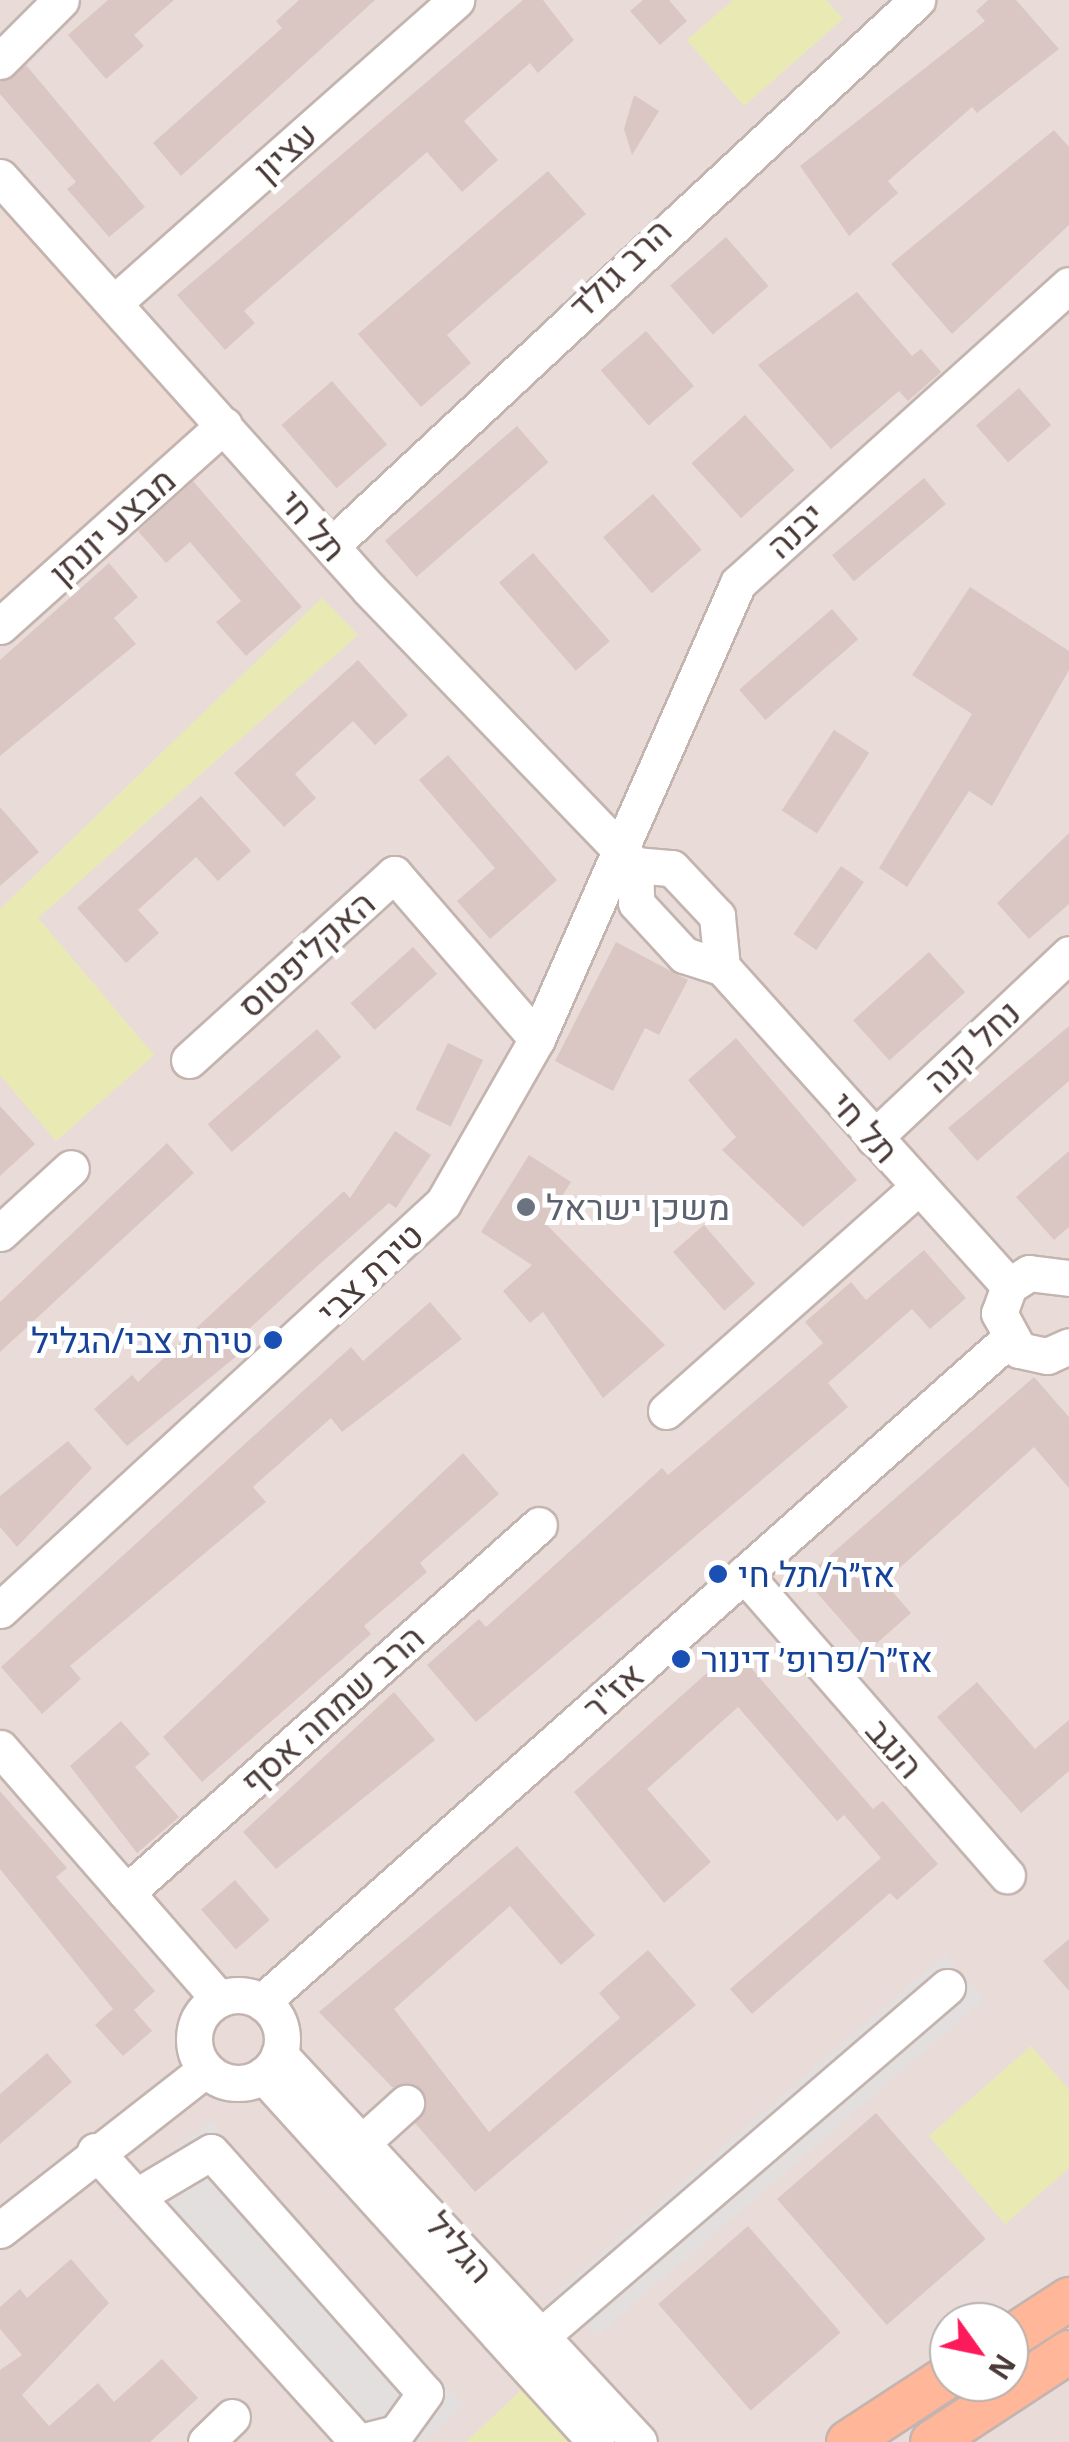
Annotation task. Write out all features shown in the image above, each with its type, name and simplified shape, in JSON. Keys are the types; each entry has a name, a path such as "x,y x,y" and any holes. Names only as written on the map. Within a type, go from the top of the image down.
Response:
{"main road":[{"path":"1029,2325 1069,2298"},
{"path":"932,2442 1069,2352"},
{"path":"848,2442 929,2389"}],"street":[{"path":"0,60 61,0"},
{"name":"עציון","path":"114,303 456,0"},
{"name":"הרב גולד","path":"332,545 917,0"},
{"name":"תל חי","path":"0,177 332,545 625,855 636,903 684,955 722,968 1010,1286"},
{"name":"יבנה","path":"625,855 738,584 1069,285"},
{"name":"מבצע יונתן","path":"0,626 224,425"},
{"path":"625,855 672,868 717,916 722,968"},
{"name":"טירת צבי","path":"0,1610 443,1203 537,1040 625,855"},
{"name":"האקליפטוס","path":"189,1060 394,874 537,1040"},
{"name":"נחל קנה","path":"874,1138 1069,954"},
{"path":"0,1233 71,1168"},
{"path":"666,1411 918,1186"},
{"path":"1069,1278 1030,1273 1010,1286 999,1313 1008,1340 1032,1356 1069,1346"},
{"name":"אז\"ר","path":"262,2002 1008,1340"},
{"name":"הרב שמחה אסף","path":"126,1893 539,1525"},
{"name":"הנגב","path":"744,1574 1007,1876"},
{"path":"0,1748 219,1999 262,2002 282,2030 271,2065 227,2082 206,2069 195,2031 219,1999"},
{"path":"530,2346 947,1987"},
{"name":"הגליל","path":"271,2065 530,2346 639,2442"},
{"path":"0,2230 94,2151 206,2069"},
{"path":"352,2151 406,2102"},
{"path":"94,2151 142,2194 360,2442 396,2434 425,2393 211,2152 142,2194"},
{"name":"הגליל","path":"530,2346 596,2442"},
{"path":"206,2442 232,2418"}],"shaded area":[{"path":"0,0 1069,0 1069,2442 0,2442"},
{"path":"9,213 195,425 0,598 0,221"},
{"path":"945,1954 984,1999 597,2336 558,2291"},
{"path":"210,2121 464,2405 423,2442 336,2442 113,2196"}],"green space":[{"path":"733,0 826,0 843,19 744,106 687,40"},
{"path":"322,598 358,635 38,918 154,1055 56,1141 0,1075 0,909"},
{"path":"1031,2046 1069,2090 1069,2168 1005,2224 929,2136"},
{"path":"531,2381 585,2442 466,2442"}],"building":[{"path":"108,0 174,0 134,35 144,46 106,79 68,35"},
{"path":"299,0 375,0 181,176 153,143 282,28 276,21"},
{"path":"523,0 543,0 574,40 538,73 530,63 464,121 498,160 462,192 427,152 244,311 255,323 225,350 177,295"},
{"path":"643,0 669,0 687,21 660,45 630,11"},
{"path":"988,0 1016,0 1059,49 977,113 972,107 888,181 898,193 849,236 800,166 985,21 976,11"},
{"path":"26,65 145,207 109,237 67,189 76,182 0,94 0,82"},
{"path":"634,95 659,111 632,155 624,129"},
{"path":"1054,130 1069,147 1069,225 952,334 891,264"},
{"path":"548,171 586,214 447,335 471,363 421,407 358,334"},
{"path":"726,237 769,286 713,335 670,286"},
{"path":"857,292 912,356 921,349 941,372 908,401 899,391 831,449 758,365"},
{"path":"646,331 694,386 649,425 601,370"},
{"path":"332,381 387,444 337,488 281,425"},
{"path":"1019,388 1051,425 1008,462 976,425"},
{"path":"745,415 795,470 741,518 691,463"},
{"path":"517,426 548,462 416,577 385,541"},
{"path":"924,478 946,504 854,581 832,555"},
{"path":"193,481 302,607 246,656 216,622 241,601 190,542 166,563 138,531"},
{"path":"653,494 702,550 652,593 603,537"},
{"path":"533,553 610,641 576,671 499,583"},
{"path":"109,563 138,597 114,618 136,644 0,756 0,660"},
{"path":"970,587 1069,651 1069,670 992,806 969,791 907,887 879,868 972,714 912,675"},
{"path":"832,609 858,639 765,720 739,690"},
{"path":"358,660 408,715 375,745 353,721 295,774 316,798 284,827 234,773"},
{"path":"834,730 869,753 817,833 782,811"},
{"path":"448,755 557,880 490,939 457,901 495,868 419,780"},
{"path":"201,796 251,851 218,881 196,857 138,910 159,933 126,963 77,908"},
{"path":"0,807 39,852 0,886"},
{"path":"1069,833 1069,904 1029,939 997,903"},
{"path":"841,866 864,882 816,950 793,934"},
{"path":"616,942 688,980 659,1035 645,1028 613,1091 555,1061"},
{"path":"413,947 437,974 375,1030 351,1003"},
{"path":"929,952 965,992 889,1060 853,1020"},
{"path":"1069,1026 1069,1081 977,1161 948,1128"},
{"path":"317,1029 341,1057 232,1152 208,1124"},
{"path":"736,1038 857,1180 803,1227 722,1150 736,1137 688,1080"},
{"path":"448,1043 483,1060 451,1127 416,1110"},
{"path":"0,1106 35,1144 0,1176"},
{"path":"395,1131 431,1155 396,1208 389,1203 313,1270 236,1341 244,1350 127,1446 94,1409 132,1375 138,1382 344,1191 350,1198"},
{"path":"167,1143 194,1173 0,1352 0,1302"},
{"path":"1069,1151 1069,1227 1054,1240 1016,1197"},
{"path":"529,1155 571,1182 545,1223 665,1345 603,1398 543,1312 530,1323 503,1291 532,1265 481,1232"},
{"path":"704,1225 755,1284 724,1311 673,1252"},
{"path":"924,1250 966,1298 930,1329 912,1309 828,1383 848,1407 476,1722 427,1665 479,1619 486,1627 662,1468 668,1475 823,1343 805,1322 851,1282 866,1300"},
{"path":"430,1302 462,1339 342,1432 331,1418 253,1487 266,1502 70,1666 81,1679 42,1714 1,1667 351,1347 363,1361"},
{"path":"1034,1377 1069,1417 1069,1488 1034,1447 884,1582 911,1613 868,1651 804,1578"},
{"path":"68,1441 92,1468 17,1547 0,1527 0,1496"},
{"path":"463,1453 499,1494 420,1563 427,1572 364,1626 371,1634 202,1782 163,1737"},
{"path":"718,1663 731,1677 747,1663 873,1809 883,1801 938,1864 897,1900 890,1893 752,2014 730,1989 881,1858 844,1815 837,1821 738,1707 647,1789 711,1862 664,1903 574,1792"},
{"path":"977,1682 1035,1749 1069,1720 1069,1771 1021,1813 937,1717"},
{"path":"394,1692 435,1740 276,1869 243,1832"},
{"path":"121,1721 150,1754 135,1767 179,1817 137,1853 70,1766"},
{"path":"0,1791 67,1868 56,1877 155,1991 134,2010 152,2031 123,2056 95,2025 113,2009 0,1869"},
{"path":"517,1846 595,1935 561,1965 510,1906 394,2009 489,2132 620,2018 599,1993 648,1950 696,2005 475,2192 415,2123 426,2109 422,2090 392,2087 319,2012"},
{"path":"235,1880 270,1920 236,1950 201,1910"},
{"path":"1069,1939 1069,1991 1043,1961"},
{"path":"47,2053 72,2082 0,2144 0,2094"},
{"path":"876,2113 986,2239 887,2325 777,2199"},
{"path":"748,2226 841,2332 751,2410 658,2304"},
{"path":"71,2259 109,2303 22,2395 49,2426 98,2383 114,2402 162,2359 198,2398 150,2442 0,2442 0,2370 22,2355 0,2329 0,2307 20,2289 27,2298"}],"place":[{"name":"משכן ישראל","path":"526,1207"},
{"name":"טירת צבי/הגליל","path":"273,1340"},
{"name":"אז״ר/תל חי","path":"718,1574"},
{"name":"אז״ר/פרופ׳ דינור","path":"681,1659"}]}
